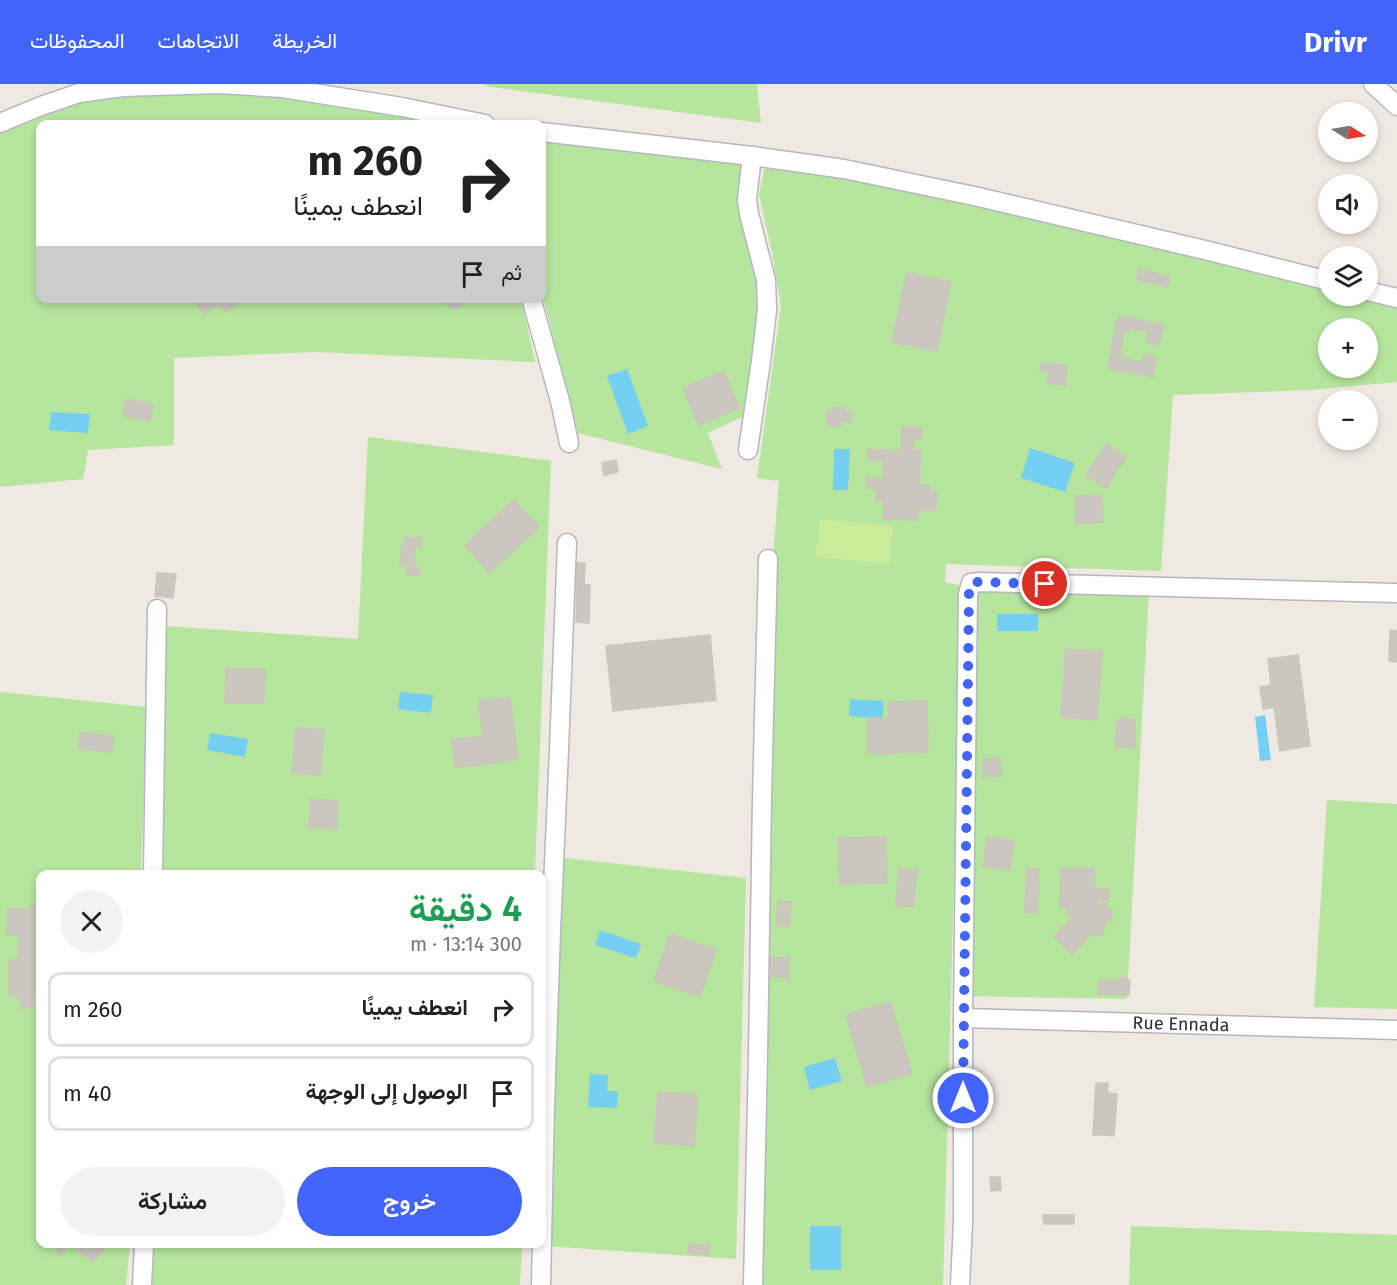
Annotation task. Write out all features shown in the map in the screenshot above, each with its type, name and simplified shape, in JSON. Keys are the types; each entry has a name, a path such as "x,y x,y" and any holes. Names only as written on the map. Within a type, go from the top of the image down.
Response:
{"street":[{"path":"0,123 79,93 123,87 219,84 293,90 402,107 465,120"},
{"path":"1373,84 1397,106"},
{"path":"546,132 844,169 974,196 1318,278"},
{"path":"748,450 767,310 766,280 747,199 752,156"},
{"path":"1378,293 1397,298"},
{"path":"532,303 560,401 569,443"},
{"path":"546,1095 567,543"},
{"path":"753,1285 768,559"},
{"path":"960,1285 963,1222 968,594 971,583 1397,594"},
{"path":"153,870 157,609"},
{"name":"Rue Ennada","path":"963,1017 1397,1030"},
{"path":"142,1285 144,1248"},
{"path":"541,1285 542,1248"}],"green space":[{"path":"482,84 757,84 761,123 491,87"},
{"path":"286,87 449,120 36,120 36,303 522,303 535,362 316,352 174,358 174,445 88,450 83,479 0,487 0,132 88,98"},
{"path":"546,137 745,161 740,176 740,208 762,296 744,416 708,433 722,469 578,433 544,303"},
{"path":"766,162 892,182 1318,283 1318,306 1378,306 1378,298 1397,302 1397,382 1311,390 1173,395 1161,571 946,564 945,582 962,586 943,1285 755,1285 771,584 779,481 757,478 781,306 759,195"},
{"path":"368,437 551,461 535,870 159,870 164,626 358,639"},
{"path":"820,519 893,526 889,564 816,557"},
{"path":"977,584 1149,591 1127,999 970,996"},
{"path":"0,692 147,707 141,870 36,870 36,1248 130,1248 126,1285 0,1285"},
{"path":"1327,800 1397,804 1397,1009 1314,1007"},
{"path":"556,857 746,878 736,1259 546,1246"},
{"path":"1131,1226 1397,1235 1397,1285 1129,1285"},
{"path":"147,1248 522,1248 520,1285 145,1285"}],"water":[{"path":"627,369 648,426 628,434 607,376"},
{"path":"51,412 90,414 88,433 49,430"},
{"path":"1030,448 1075,463 1065,492 1021,478"},
{"path":"834,449 850,449 848,490 833,490"},
{"path":"997,614 1038,614 1038,631 997,631"},
{"path":"400,692 433,695 431,713 398,709"},
{"path":"850,699 884,701 882,719 849,716"},
{"path":"1265,715 1271,760 1260,761 1255,717"},
{"path":"210,733 248,739 245,757 207,750"},
{"path":"600,930 641,944 636,958 595,945"},
{"path":"835,1058 842,1081 810,1090 804,1067"},
{"path":"590,1074 608,1075 607,1091 618,1091 617,1108 588,1107"},
{"path":"810,1226 841,1226 841,1270 810,1270"}],"building":[{"path":"1140,269 1160,274 1158,284 1137,280"},
{"path":"907,273 951,282 937,351 892,342"},
{"path":"1161,275 1170,277 1168,287 1159,285"},
{"path":"196,303 218,303 205,314"},
{"path":"218,303 234,303 236,306 225,312"},
{"path":"446,303 465,303 456,310"},
{"path":"1118,316 1164,325 1159,345 1146,343 1149,332 1129,328 1128,332 1115,330"},
{"path":"1115,331 1124,333 1120,352 1111,350"},
{"path":"1113,352 1123,354 1122,358 1142,362 1144,354 1156,357 1153,377 1108,368"},
{"path":"1041,363 1067,366 1065,386 1047,383 1049,371 1040,370"},
{"path":"724,371 739,408 699,425 683,389"},
{"path":"126,399 153,404 150,421 123,416"},
{"path":"833,407 845,408 845,412 852,413 851,422 841,422 840,426 827,425 828,412 832,412"},
{"path":"902,427 922,428 921,440 913,439 913,450 921,450 919,485 929,485 929,491 937,491 936,510 918,509 918,520 883,519 884,501 876,501 877,489 866,488 867,478 883,479 884,461 868,460 868,449 901,451"},
{"path":"1106,444 1126,457 1106,488 1086,475"},
{"path":"616,460 618,472 604,475 602,463"},
{"path":"1101,495 1103,522 1076,524 1075,496"},
{"path":"514,500 539,527 489,573 465,545"},
{"path":"405,537 421,538 421,547 415,547 414,567 420,567 419,575 407,575 407,566 400,565"},
{"path":"571,563 585,563 584,584 570,584"},
{"path":"157,573 176,574 173,598 155,596"},
{"path":"577,585 590,585 589,623 576,622"},
{"path":"1390,630 1397,631 1397,662 1389,661"},
{"path":"710,635 716,700 613,711 606,646"},
{"path":"1066,649 1102,651 1097,720 1061,717"},
{"path":"1298,655 1310,746 1280,751 1274,707 1263,709 1260,687 1271,685 1268,659"},
{"path":"226,669 265,669 264,703 225,703"},
{"path":"510,697 518,759 455,768 452,740 483,736 478,701"},
{"path":"927,701 928,752 868,754 868,718 889,718 888,702"},
{"path":"1117,718 1135,719 1135,748 1116,747"},
{"path":"296,728 324,730 320,775 292,773"},
{"path":"80,733 113,736 112,752 79,749"},
{"path":"1000,758 1001,776 983,777 983,759"},
{"path":"311,799 338,801 337,829 309,828"},
{"path":"885,837 887,883 840,884 838,838"},
{"path":"987,837 1014,841 1010,870 983,867"},
{"path":"1027,868 1039,869 1037,913 1025,913"},
{"path":"1061,868 1094,868 1094,889 1108,889 1108,899 1098,899 1097,903 1107,903 1107,911 1112,910 1112,921 1106,921 1103,935 1090,935 1072,954 1054,937 1074,916 1067,915 1068,909 1064,905 1060,909"},
{"path":"899,869 917,870 913,907 896,905"},
{"path":"778,901 791,902 789,926 776,925"},
{"path":"29,906 36,906 36,991 34,1008 21,1008 21,998 9,995 9,961 18,957 19,935 7,935 8,909 28,909"},
{"path":"670,934 716,950 700,997 654,981"},
{"path":"768,957 789,958 788,978 766,976"},
{"path":"1120,977 1130,980 1129,995 1098,994 1099,980 1120,980"},
{"path":"890,1002 912,1073 867,1087 846,1015"},
{"path":"1096,1083 1108,1083 1105,1135 1093,1135"},
{"path":"658,1092 698,1095 694,1146 654,1143"},
{"path":"1107,1093 1117,1094 1114,1136 1105,1135"},
{"path":"990,1177 1000,1177 1001,1190 991,1191"},
{"path":"1043,1215 1074,1215 1074,1224 1044,1224"},
{"path":"689,1244 709,1246 708,1255 688,1253"},
{"path":"65,1248 66,1250 60,1255 56,1250"},
{"path":"76,1248 105,1248 92,1262"}],"route":[{"path":"963,1098 968,594 971,583 975,582 1045,584"}]}
